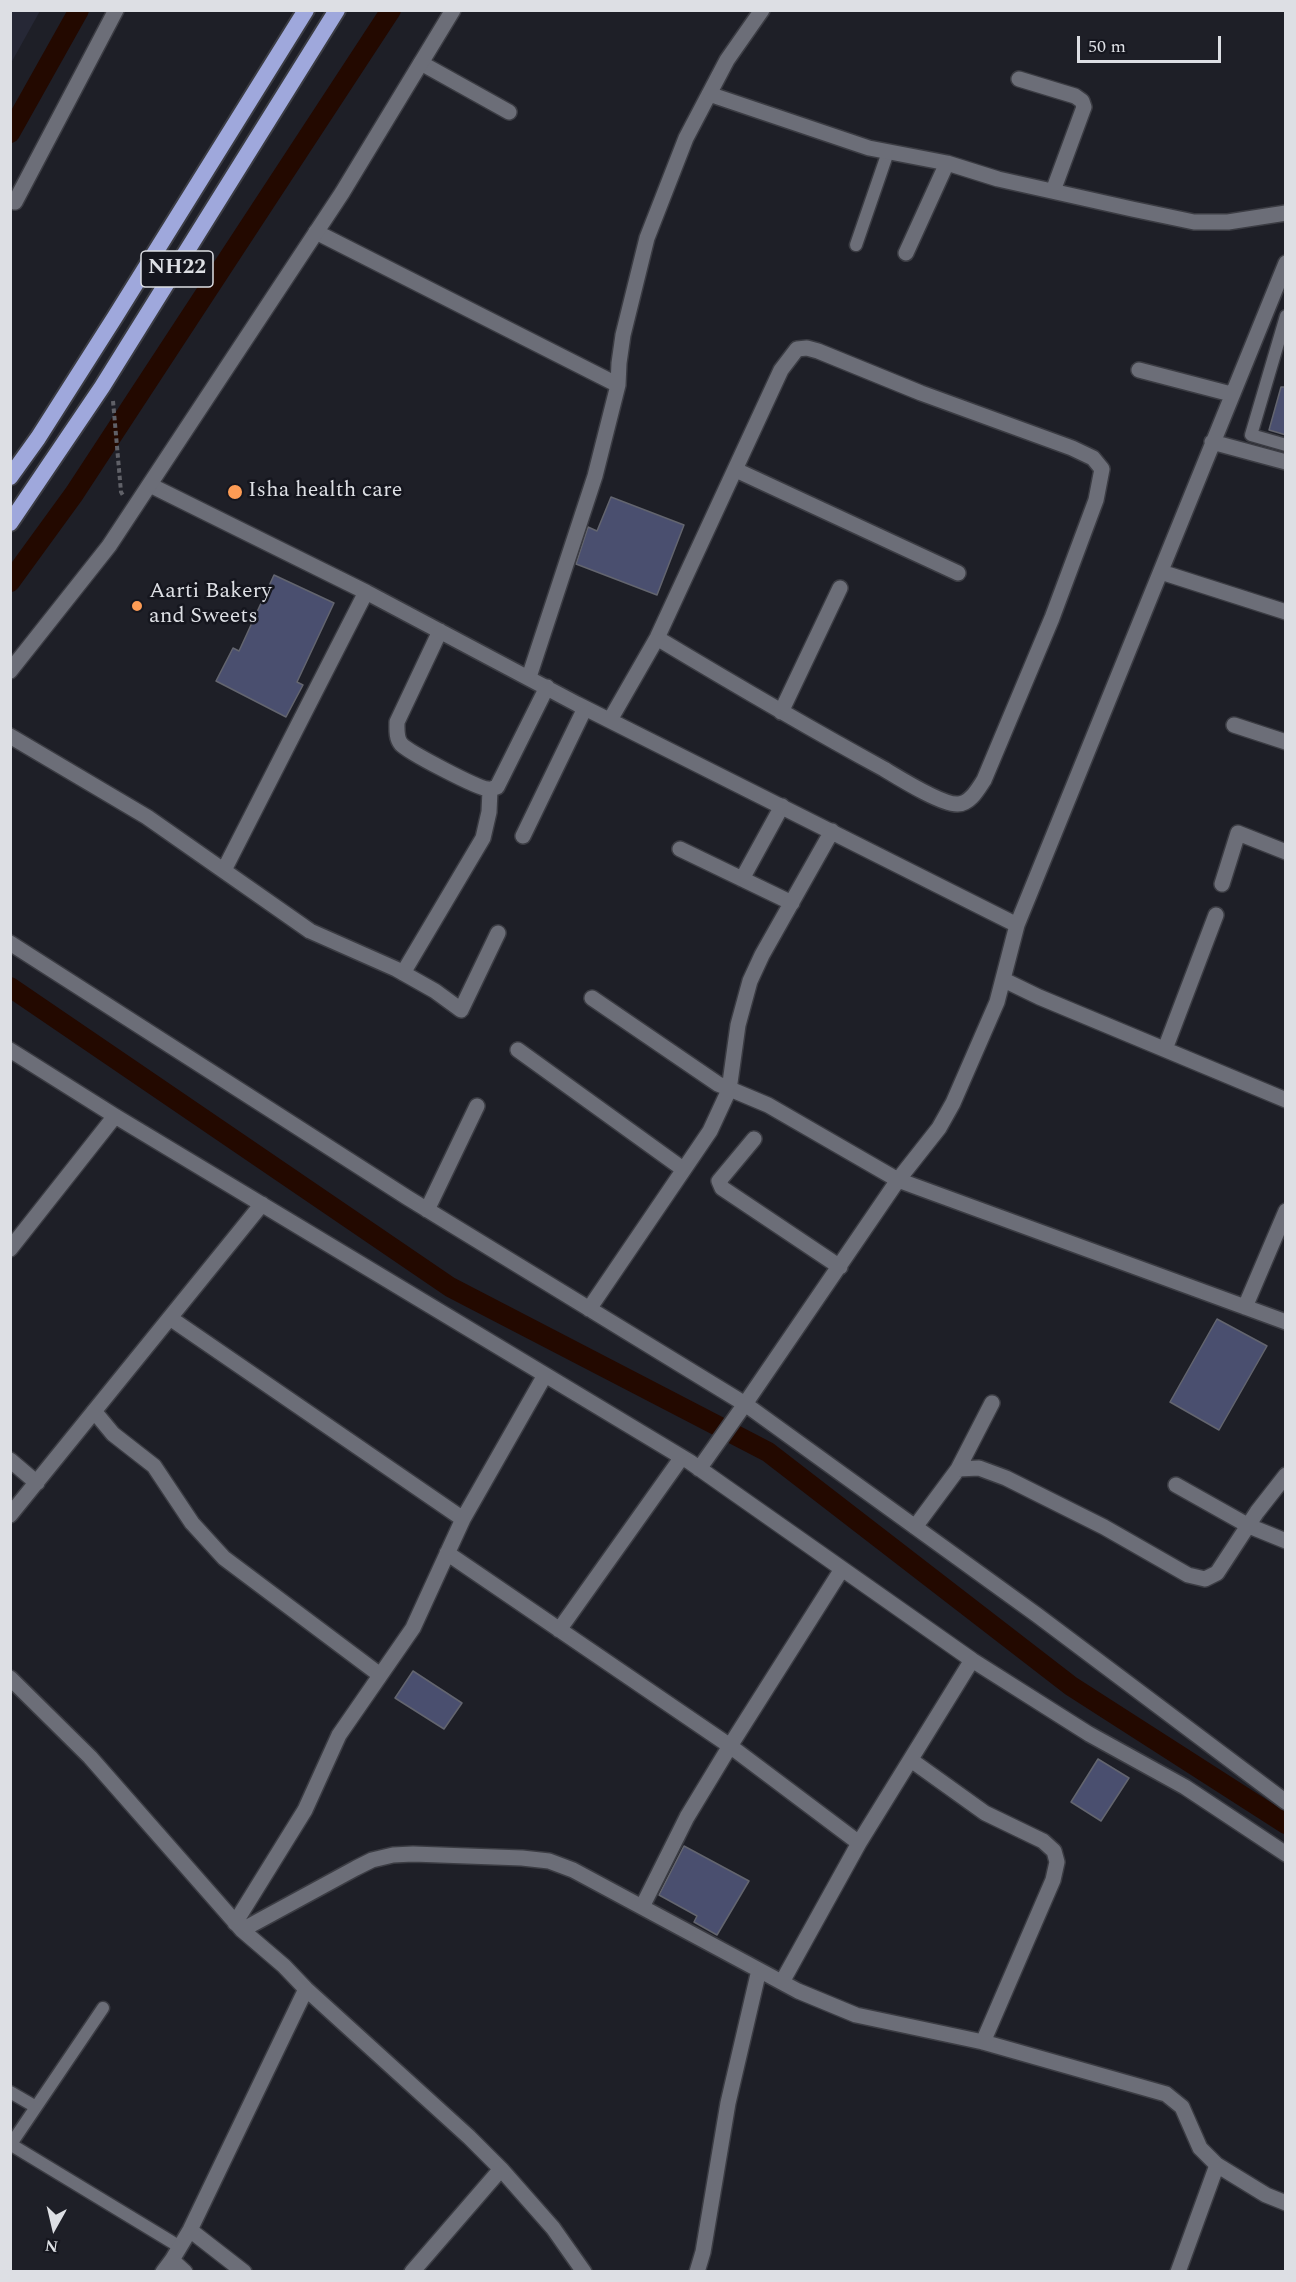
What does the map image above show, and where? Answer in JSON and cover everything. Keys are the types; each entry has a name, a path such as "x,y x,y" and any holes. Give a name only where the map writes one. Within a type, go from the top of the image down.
{"highway":[{"name":"NH22","path":"10,477 115,316 306,10"},
{"name":"NH22","path":"10,523 102,387 336,10"}],"street":[{"path":"15,202 116,10"},
{"path":"10,671 109,546 133,511 316,232 453,10"},
{"path":"529,677 595,477 618,385 623,335 646,238 686,138 727,60 762,10"},
{"path":"421,63 509,112"},
{"path":"1018,79 1075,96 1082,101 1084,107 1053,191"},
{"path":"709,94 823,134 888,152 947,163 998,179 1194,222 1228,222 1286,213"},
{"path":"906,253 947,163"},
{"path":"316,232 618,385"},
{"path":"699,1468 898,1180 925,1147 953,1103 1004,980 1017,925 1231,394 1286,264"},
{"path":"610,720 657,638 781,370 797,349 807,348 921,393 1072,448 1093,458 1102,469 1096,500 1042,644 984,780 968,800 959,805 944,801 781,712 657,638"},
{"path":"1139,370 1231,394"},
{"path":"1212,442 1286,462"},
{"path":"736,470 958,573"},
{"path":"150,485 366,592 585,708 1017,925"},
{"path":"1161,572 1286,612"},
{"path":"781,712 840,588"},
{"path":"224,870 366,592"},
{"path":"440,631 402,707 397,722 397,734 400,744 478,786 490,790 496,787 547,687"},
{"path":"523,836 585,708"},
{"path":"1234,725 1286,742"},
{"path":"10,736 147,817 310,931 403,973 435,991 461,1010 498,933"},
{"path":"403,973 483,838 487,825 490,790"},
{"path":"742,879 782,806"},
{"path":"589,1309 710,1131 729,1090 738,1024 750,981 762,955 832,831"},
{"path":"1222,884 1238,833 1286,852"},
{"path":"680,849 792,903"},
{"path":"1165,1049 1216,915"},
{"path":"10,943 742,1408 915,1527 1037,1615 1286,1802"},
{"path":"1004,980 1039,997 1286,1100"},
{"path":"592,998 729,1090 768,1105 898,1180 1286,1322"},
{"path":"10,1050 115,1116 682,1457 972,1660 1099,1740 1185,1787 1286,1854"},
{"path":"518,1050 683,1169"},
{"path":"427,1210 477,1106"},
{"path":"10,1249 115,1116"},
{"path":"754,1139 719,1181 722,1188 840,1266"},
{"path":"10,1515 262,1204"},
{"path":"1245,1307 1286,1211"},
{"path":"170,1318 463,1519"},
{"path":"238,1927 305,1810 339,1735 412,1628 463,1519 545,1375"},
{"path":"915,1527 958,1469 992,1403"},
{"path":"94,1411 113,1434 154,1466 165,1479 192,1523 224,1558 380,1675"},
{"path":"559,1630 682,1457"},
{"path":"10,1460 36,1483"},
{"path":"958,1469 979,1468 1006,1478 1104,1527 1188,1575 1205,1579 1217,1573 1286,1475"},
{"path":"1176,1485 1249,1526 1286,1542"},
{"path":"447,1553 730,1746 860,1843"},
{"path":"642,1907 687,1818 842,1569"},
{"path":"782,1982 860,1843 972,1660"},
{"path":"10,1678 90,1757 238,1927 284,1966 501,2169 553,2228 584,2271"},
{"path":"911,1760 985,1813 1043,1841 1054,1851 1057,1862 1053,1880 983,2042"},
{"path":"238,1927 372,1860 393,1855 522,1858 549,1861 573,1870 782,1982 856,2015 983,2042 1166,2094 1182,2107 1200,2148 1217,2165 1266,2195 1286,2203"},
{"path":"697,2271 703,2252 728,2103 759,1970"},
{"path":"185,2271 172,2260 190,2230 306,1989"},
{"path":"1178,2271 1217,2165"},
{"path":"412,2271 501,2169"},
{"path":"190,2230 244,2271"}],"lane":[{"path":"856,245 888,152"},
{"path":"1286,316 1280,359 1251,435 1286,445"},
{"path":"103,2008 11,2144 172,2260"},
{"path":"10,2092 36,2107"}],"path":[{"path":"115,421 121,492 133,511"}],"shaded area":[{"path":"10,11 40,11 11,63"}],"building":[{"path":"1281,387 1286,387 1286,435 1269,430"},
{"path":"611,497 684,525 657,595 576,564 588,527 597,531"},
{"path":"274,575 334,603 297,682 303,685 286,717 216,681 233,648 239,651"},
{"path":"1217,1319 1267,1346 1219,1430 1170,1402"},
{"path":"413,1671 462,1703 444,1729 395,1698"},
{"path":"1098,1759 1129,1778 1101,1821 1071,1802"},
{"path":"684,1846 749,1881 717,1935 694,1922 697,1916 659,1895"}],"waterway":[{"path":"10,133 79,10"},
{"path":"10,582 74,494 391,10"},
{"path":"10,987 450,1287 768,1452 1071,1686 1286,1824"}],"place":[{"name":"Isha health care","path":"235,492"},
{"name":"Aarti Bakery and Sweets","path":"137,606"}]}
